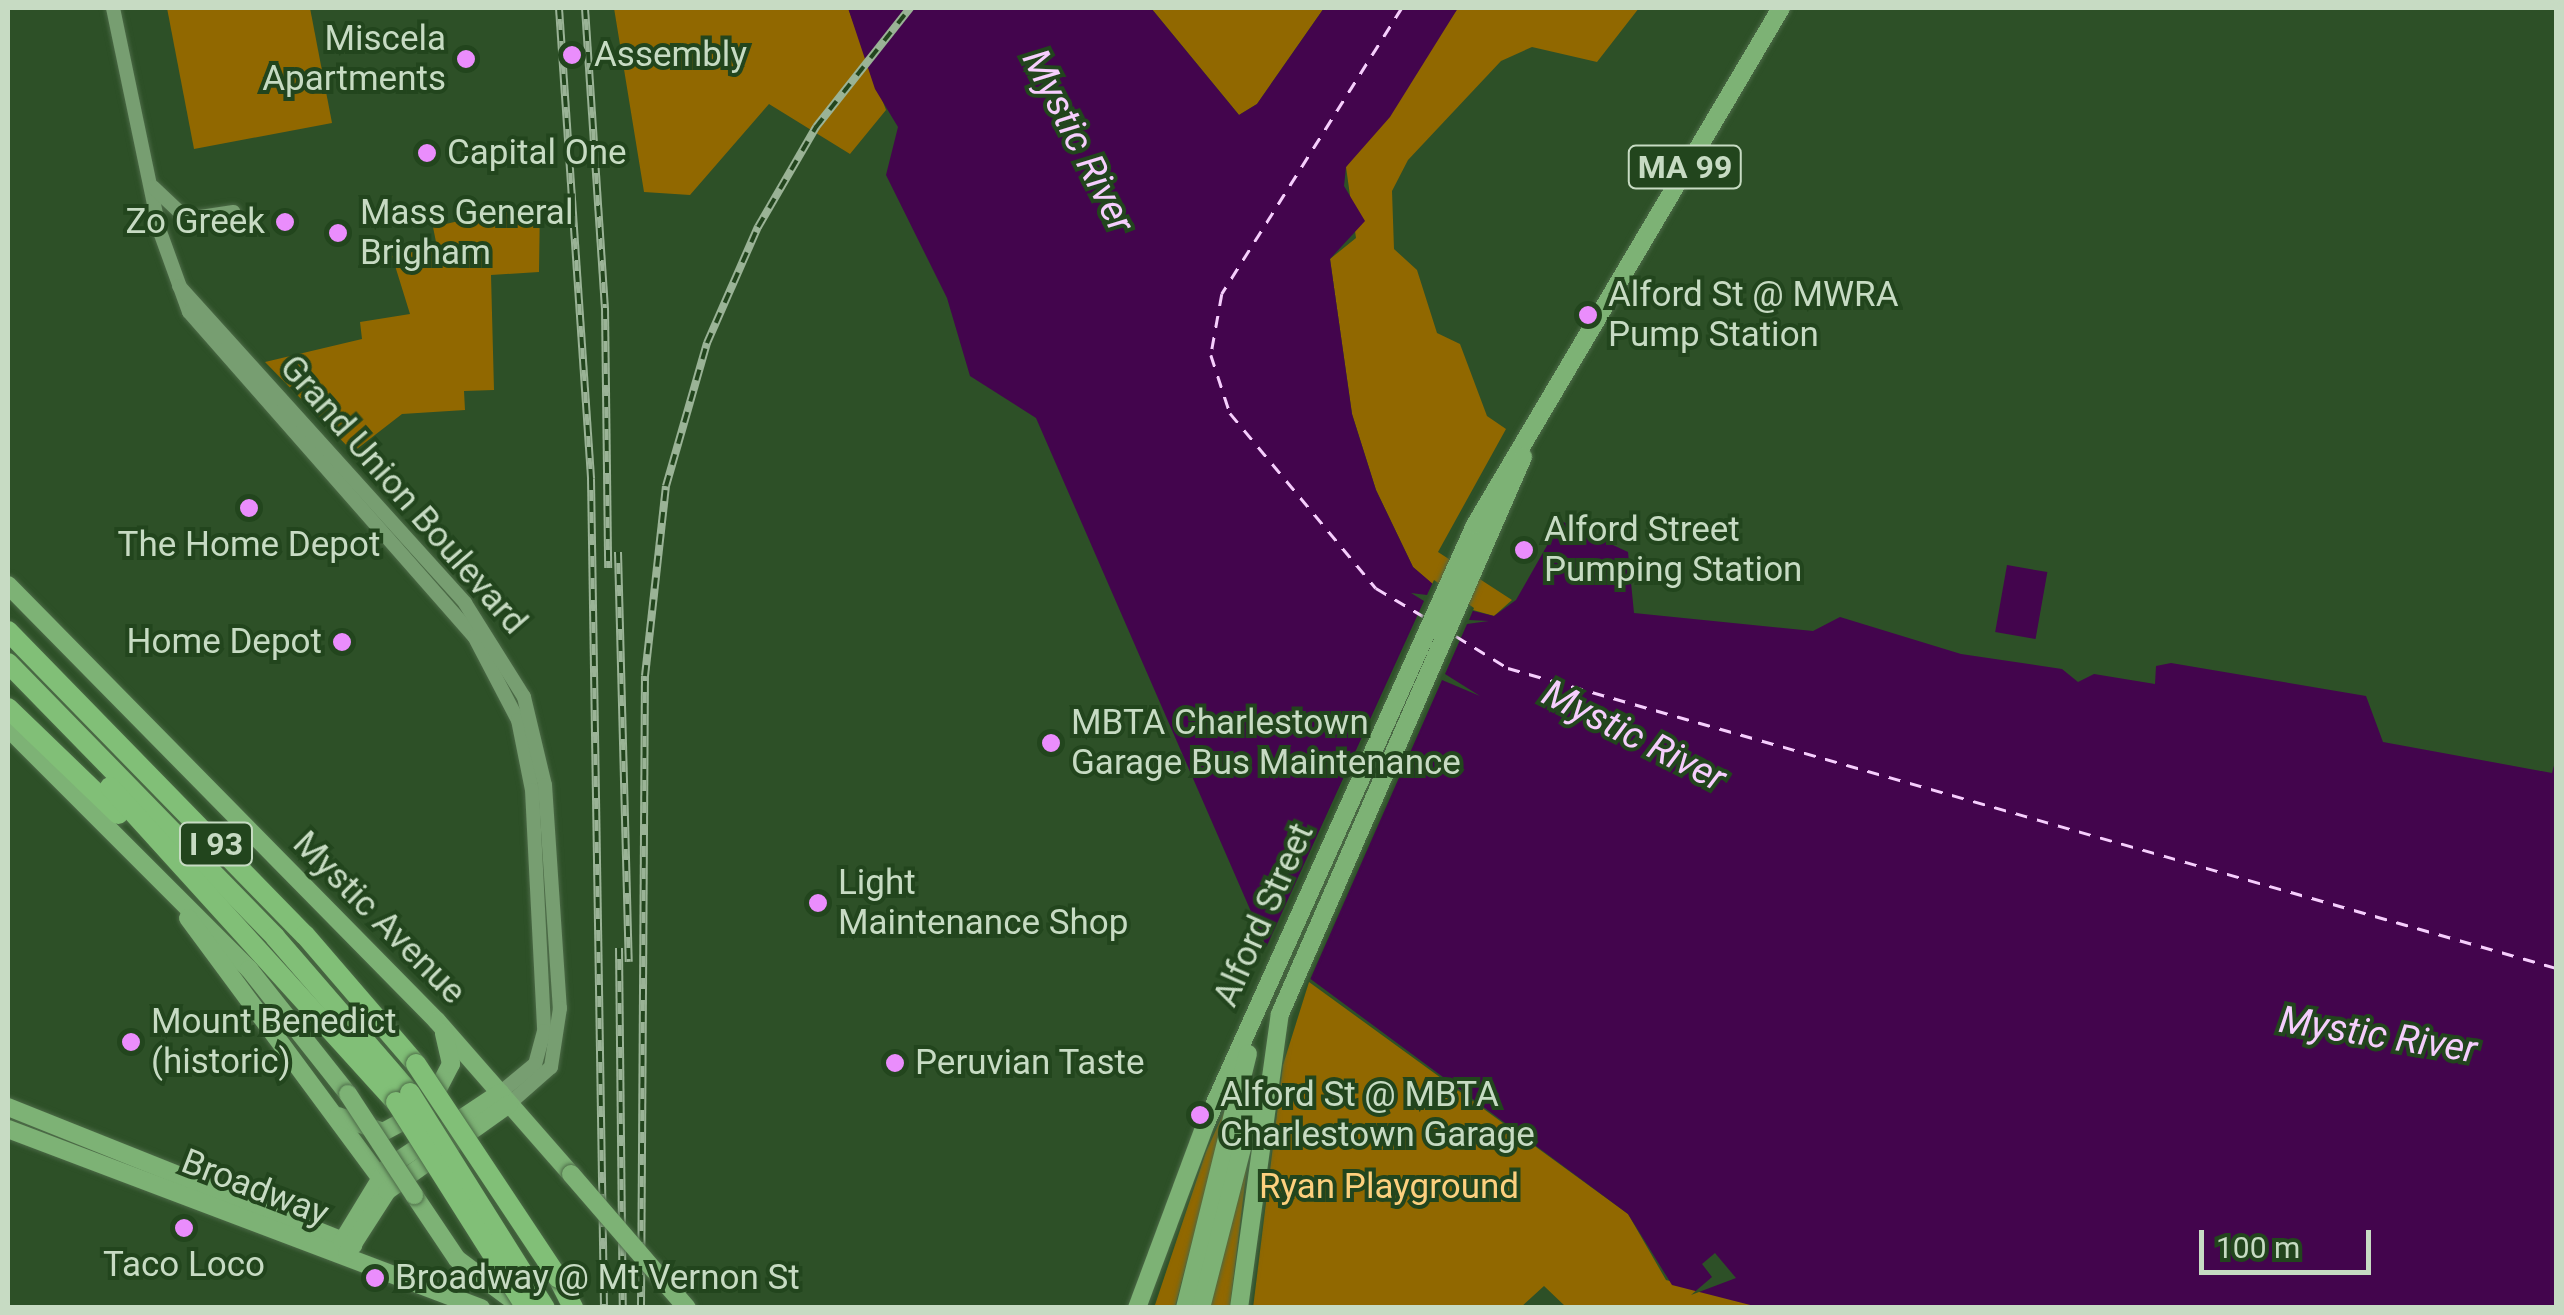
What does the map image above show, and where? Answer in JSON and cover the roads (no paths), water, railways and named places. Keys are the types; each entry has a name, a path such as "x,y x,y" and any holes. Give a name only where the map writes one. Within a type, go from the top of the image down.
{"highway":[{"name":"I 93","path":"8,631 306,935 416,1064 573,1308"},
{"name":"I 93","path":"8,664 276,936 403,1098 545,1308"},
{"name":"I 93","path":"8,682 403,1098 524,1308"},
{"path":"8,708 286,973"}],"main road":[{"name":"Alford Street","path":"1137,1308 1274,968 1476,524 1524,452 1781,8"},
{"name":"Alford Street","path":"1239,1308 1271,1044 1292,980 1524,452"},
{"name":"Mystic Avenue","path":"8,586 437,1021 687,1308"},
{"path":"8,728 158,874 266,988 348,1094 457,1259 524,1308"},
{"path":"158,874 329,1110 387,1180"},
{"name":"MA 99","path":"1184,1308 1260,1005"},
{"path":"329,1110 383,1132 428,1108 451,1064 437,1021"},
{"name":"MA 99","path":"1200,1308 1271,1044"},
{"path":"345,1248 387,1180 504,1098"},
{"name":"Broadway","path":"8,1107 481,1308"},
{"name":"Broadway","path":"8,1129 345,1248"}],"street":[{"name":"Grand Union Boulevard","path":"113,8 148,182 179,286 211,338 474,636 518,720 532,790 544,1030 535,1064 504,1098"},
{"path":"148,182 188,219 233,212"}],"water":[{"name":"Mystic River","path":"848,8 1151,8 1239,115 1257,104 1324,8 1458,8 1390,117 1346,167 1344,186 1365,221 1330,259 1352,414 1376,490 1413,567 1461,608 1494,616 1516,600 1561,521 1628,552 1634,613 1813,631 1840,617 1961,654 2062,669 2078,682 2094,674 2155,684 2156,666 2171,663 2366,696 2383,742 2552,773 2556,758 2556,1307 1762,1308 1672,1285 1628,1214 1266,946 1036,418 970,376 947,298 886,175 898,127 875,89"},
{"path":"2007,565 2047,572 2036,639 1995,632"}],"railway":[{"path":"559,8 591,479 604,1308"},
{"path":"585,8 605,308 608,568"},
{"path":"641,1308 645,676 666,486 707,343 758,227 816,127 910,8"},
{"path":"618,552 629,962"},
{"path":"619,948 623,1308"}],"place":[{"name":"Assembly","path":"572,55"},
{"name":"Miscela Apartments","path":"466,59"},
{"name":"Capital One","path":"427,153"},
{"name":"Zo Greek","path":"285,222"},
{"name":"Mass General Brigham","path":"338,233"},
{"name":"Alford St @ MWRA Pump Station","path":"1588,315"},
{"name":"The Home Depot","path":"249,508"},
{"name":"Alford Street Pumping Station","path":"1524,550"},
{"name":"Home Depot","path":"342,642"},
{"name":"MBTA Charlestown Garage Bus Maintenance","path":"1051,743"},
{"name":"Light Maintenance Shop","path":"818,903"},
{"name":"Mount Benedict (historic)","path":"131,1042"},
{"name":"Peruvian Taste","path":"895,1063"},
{"name":"Alford St @ MBTA Charlestown Garage","path":"1200,1115"},
{"name":"Taco Loco","path":"184,1228"},
{"name":"Broadway @ Mt Vernon St","path":"375,1278"}],"park label":[{"name":"Ryan Playground","path":"1389,1187"}]}
